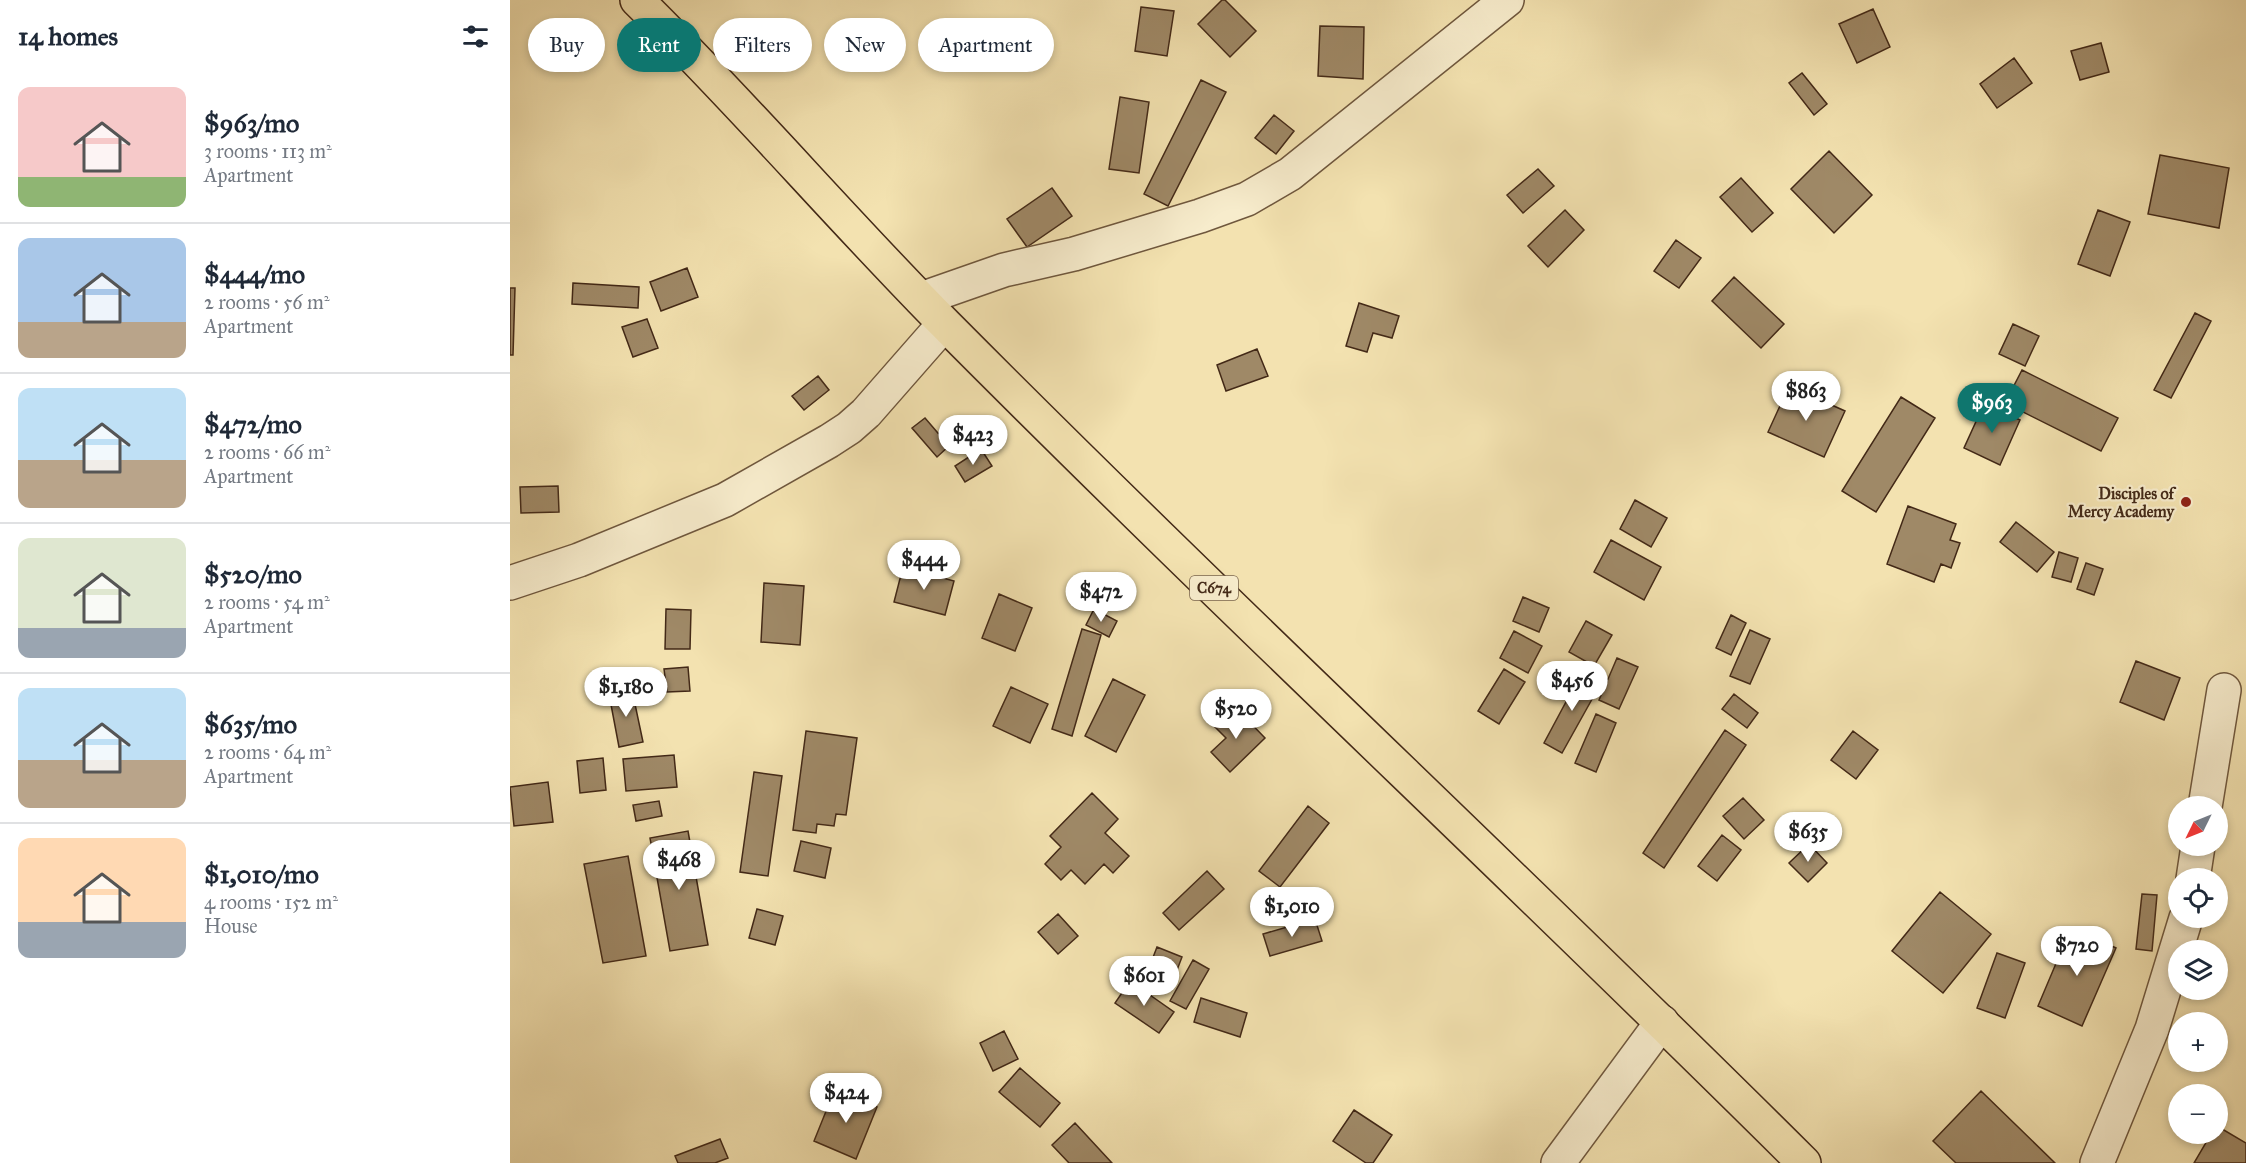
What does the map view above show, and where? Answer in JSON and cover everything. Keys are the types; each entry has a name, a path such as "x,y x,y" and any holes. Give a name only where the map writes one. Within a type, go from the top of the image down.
{"main road":[{"name":"C674","path":"637,0 944,324 1804,1163"}],"street":[{"path":"921,299 1004,270 1074,254 1200,216 1246,199 1290,174 1507,0"},
{"path":"510,583 579,560 725,500 829,441 866,413 944,324"},
{"path":"2207,796 2224,690"},
{"path":"2097,1163 2152,1029 2183,928"},
{"path":"1558,1163 1662,1022"}],"building":[{"path":"1222,0 1225,0 1256,31 1230,57 1198,24"},
{"path":"1141,7 1174,11 1167,56 1135,51"},
{"path":"1873,9 1890,47 1857,63 1839,24"},
{"path":"1320,26 1364,27 1363,79 1318,76"},
{"path":"2101,43 2109,72 2080,80 2071,51"},
{"path":"2014,58 2032,83 1997,108 1980,84"},
{"path":"1802,73 1827,104 1814,115 1789,83"},
{"path":"1201,80 1226,92 1168,206 1144,194"},
{"path":"1120,97 1149,102 1139,173 1109,169"},
{"path":"1274,115 1294,131 1276,154 1255,138"},
{"path":"1829,151 1872,195 1834,233 1791,189"},
{"path":"2160,155 2229,168 2219,228 2148,214"},
{"path":"1538,169 1554,186 1523,213 1507,195"},
{"path":"1741,178 1773,213 1752,232 1720,197"},
{"path":"1052,188 1072,216 1027,247 1007,219"},
{"path":"1565,210 1584,230 1548,267 1528,246"},
{"path":"2098,210 2130,222 2110,276 2078,264"},
{"path":"1676,240 1701,258 1679,288 1654,271"},
{"path":"687,268 698,297 661,311 650,282"},
{"path":"1734,277 1784,324 1761,348 1712,301"},
{"path":"573,283 639,287 638,308 572,304"},
{"path":"510,288 515,288 513,355 510,355"},
{"path":"1359,303 1399,316 1392,338 1373,333 1367,352 1346,346"},
{"path":"2195,313 2211,321 2171,398 2154,390"},
{"path":"647,319 658,348 633,357 622,327"},
{"path":"2013,324 2039,336 2025,366 1999,354"},
{"path":"1257,349 1268,376 1226,391 1217,365"},
{"path":"2022,370 2118,418 2101,451 2005,403"},
{"path":"818,376 829,390 804,410 792,396"},
{"path":"1789,386 1845,411 1824,457 1768,432"},
{"path":"1901,397 1935,418 1876,512 1842,491"},
{"path":"1984,404 2020,420 2000,465 1964,448"},
{"path":"925,418 949,446 937,457 912,428"},
{"path":"981,449 992,466 965,482 955,466"},
{"path":"558,486 559,512 521,513 520,487"},
{"path":"1635,500 1667,518 1651,547 1620,529"},
{"path":"1908,506 1956,524 1950,540 1960,543 1951,568 1941,564 1934,582 1887,564"},
{"path":"2016,522 2054,552 2037,572 2000,542"},
{"path":"1611,540 1661,567 1644,600 1594,572"},
{"path":"2059,552 2078,558 2071,582 2052,577"},
{"path":"2086,563 2103,569 2094,595 2077,589"},
{"path":"903,567 954,581 945,615 894,602"},
{"path":"764,583 804,586 800,645 761,642"},
{"path":"999,594 1032,608 1015,651 982,638"},
{"path":"1523,597 1549,608 1539,632 1513,621"},
{"path":"666,609 691,610 690,649 665,649"},
{"path":"1094,609 1117,621 1109,637 1086,625"},
{"path":"1731,615 1746,623 1731,655 1716,648"},
{"path":"1586,621 1612,635 1594,666 1569,652"},
{"path":"1082,629 1101,635 1072,736 1052,729"},
{"path":"1750,630 1770,639 1750,684 1730,676"},
{"path":"1514,631 1542,646 1528,673 1500,658"},
{"path":"1617,658 1638,667 1619,709 1599,700"},
{"path":"2136,661 2180,678 2164,720 2120,702"},
{"path":"688,667 690,691 667,692 664,669"},
{"path":"1504,669 1525,682 1499,724 1478,711"},
{"path":"1582,672 1601,683 1562,753 1544,743"},
{"path":"1113,679 1145,695 1116,752 1085,736"},
{"path":"1011,687 1048,704 1030,743 993,726"},
{"path":"632,690 643,742 619,747 609,694"},
{"path":"1734,694 1758,713 1747,728 1722,709"},
{"path":"1235,707 1265,738 1230,772 1211,752 1226,738 1215,727"},
{"path":"1596,714 1616,723 1596,772 1575,763"},
{"path":"1725,730 1746,745 1664,868 1643,853"},
{"path":"806,731 857,738 846,815 836,814 834,826 817,824 816,833 793,830"},
{"path":"1853,731 1878,750 1856,779 1831,760"},
{"path":"674,755 677,787 626,791 623,759"},
{"path":"603,758 606,790 580,793 577,761"},
{"path":"754,772 782,776 768,876 740,872"},
{"path":"548,782 553,822 514,826 510,787"},
{"path":"1092,793 1118,819 1105,833 1129,856 1113,873 1104,864 1085,884 1071,870 1061,880 1045,864 1061,847 1050,836"},
{"path":"1743,798 1764,820 1744,839 1723,816"},
{"path":"659,801 662,816 636,821 633,805"},
{"path":"1308,806 1329,823 1280,887 1259,871"},
{"path":"688,831 708,945 670,951 650,838"},
{"path":"1722,835 1741,850 1717,881 1698,866"},
{"path":"801,841 831,848 825,878 794,871"},
{"path":"1809,844 1827,863 1808,882 1789,863"},
{"path":"628,856 646,956 603,963 584,864"},
{"path":"1207,871 1224,889 1179,930 1163,913"},
{"path":"1940,892 1991,934 1943,993 1892,951"},
{"path":"2142,894 2157,895 2152,951 2136,949"},
{"path":"757,909 783,916 775,945 749,938"},
{"path":"1058,914 1078,936 1058,954 1038,932"},
{"path":"1315,919 1322,941 1270,956 1263,934"},
{"path":"2071,928 2116,948 2082,1026 2038,1006"},
{"path":"1157,947 1182,957 1169,991 1144,981"},
{"path":"1997,953 2025,963 2005,1018 1977,1008"},
{"path":"1193,960 1209,969 1186,1009 1170,1001"},
{"path":"1130,981 1174,1012 1159,1033 1115,1003"},
{"path":"1201,998 1247,1013 1240,1037 1194,1022"},
{"path":"1004,1031 1018,1059 993,1071 980,1043"},
{"path":"1020,1068 1060,1103 1040,1127 999,1092"},
{"path":"835,1089 877,1107 856,1159 814,1141"},
{"path":"1981,1091 2055,1163 1956,1163 1933,1141"},
{"path":"1354,1110 1392,1135 1373,1163 1366,1163 1333,1141"},
{"path":"1075,1123 1112,1163 1069,1163 1052,1145"},
{"path":"2228,1132 2246,1143 2246,1163 2194,1163 2205,1144 2228,1144"},
{"path":"720,1139 728,1158 715,1163 678,1163 675,1156"}],"place":[{"name":"Disciples of Mercy Academy","path":"2186,502"}]}
